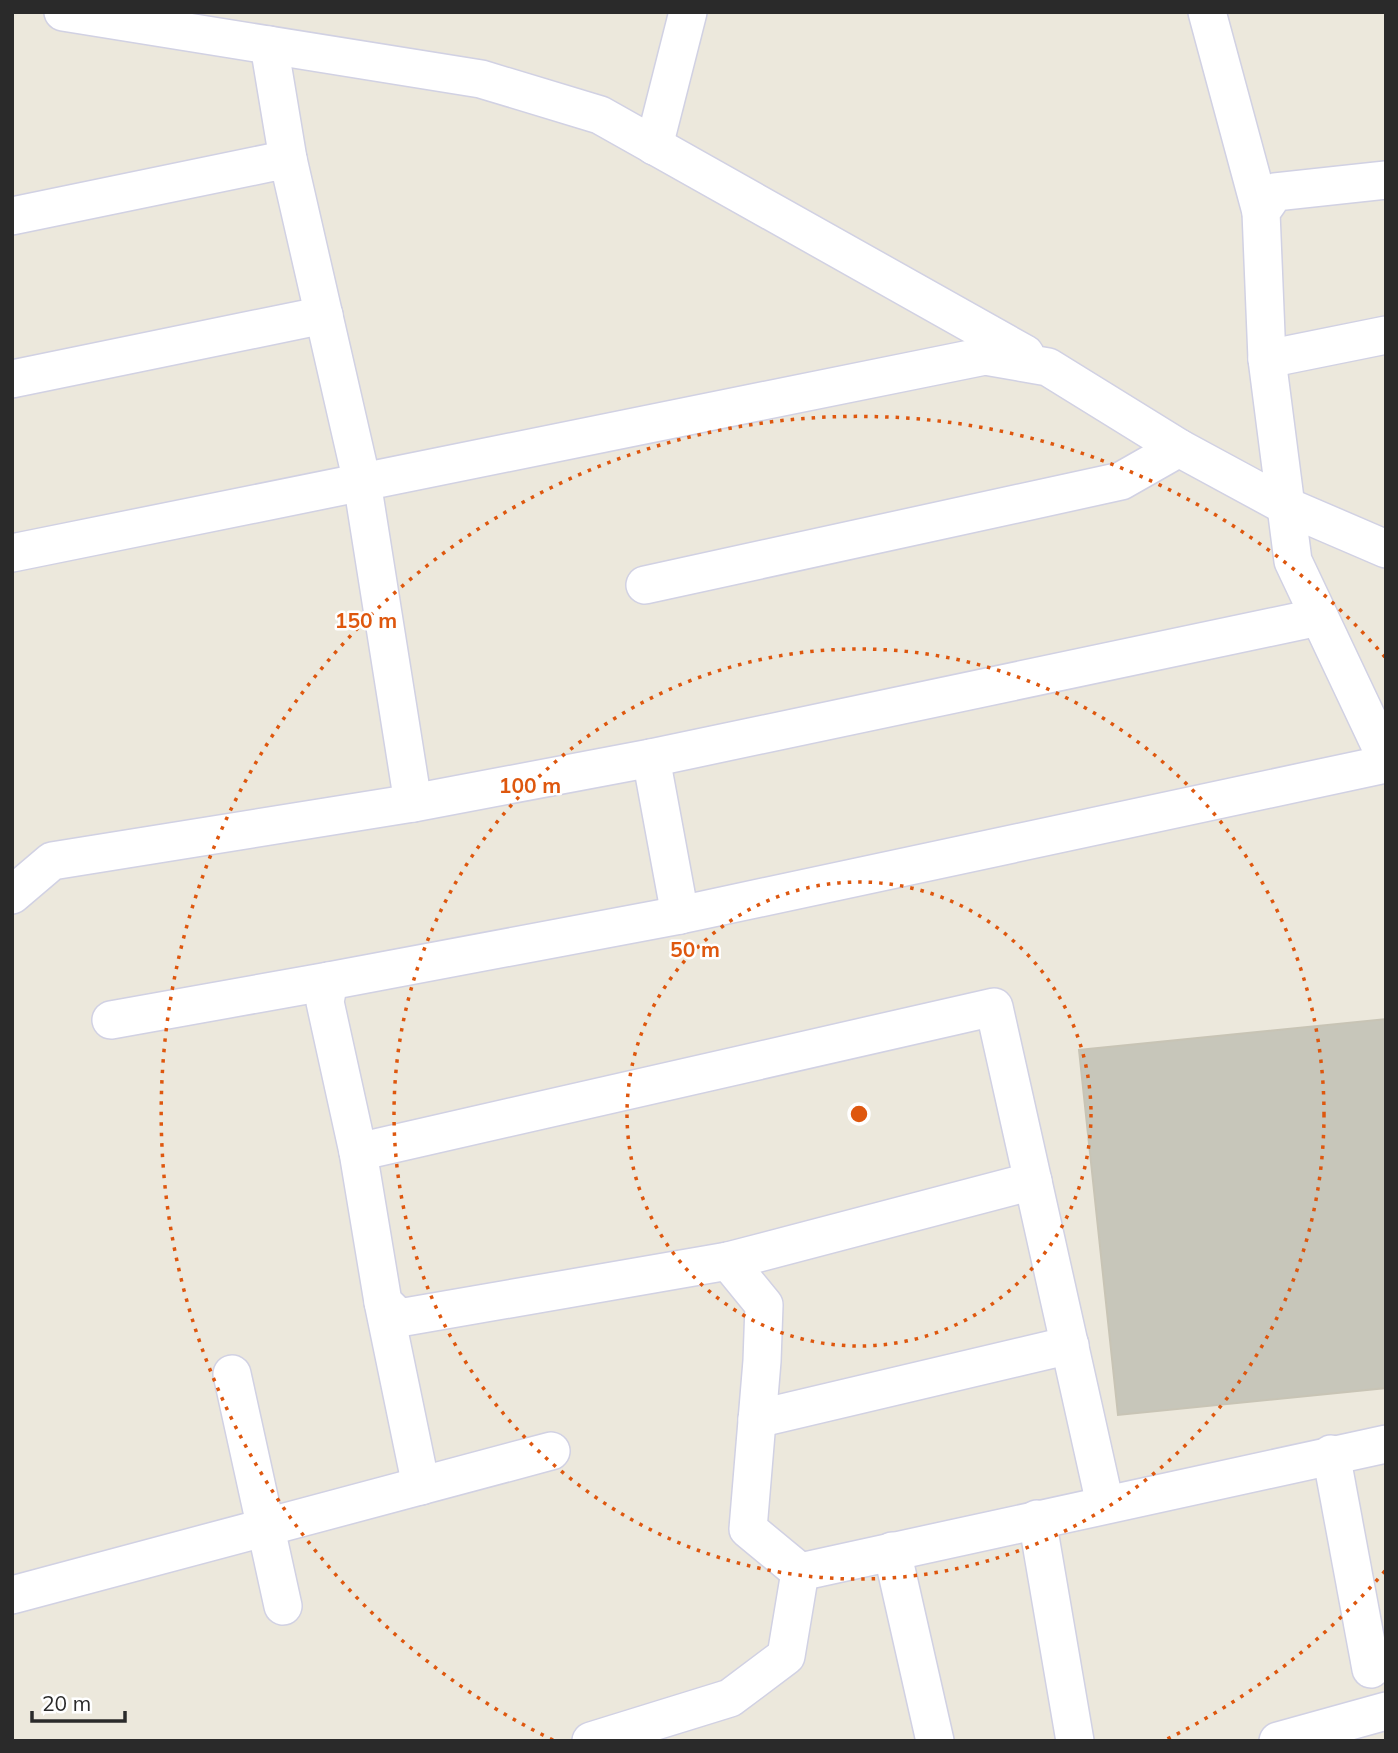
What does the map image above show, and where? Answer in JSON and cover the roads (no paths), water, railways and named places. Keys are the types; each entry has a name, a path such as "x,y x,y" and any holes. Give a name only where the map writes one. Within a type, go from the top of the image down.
{"street":[{"path":"62,12 481,79 600,115 1048,367 1179,448 1286,506 1386,549"},
{"path":"654,146 688,12"},
{"path":"1207,12 1261,212 1267,359 1293,561 1386,758"},
{"path":"269,45 288,159 362,482 413,803"},
{"path":"12,216 288,159"},
{"path":"1261,212 1275,192 1386,180"},
{"path":"12,379 324,315"},
{"path":"1267,359 1386,335"},
{"path":"12,554 985,356 1048,367"},
{"path":"645,585 1121,481 1179,448"},
{"path":"12,895 52,861 413,803 651,758 1320,617"},
{"path":"651,758 680,915"},
{"path":"111,1020 680,915 1386,764"},
{"path":"330,981 325,1002 358,1152 383,1302 421,1486"},
{"path":"358,1152 994,1006 1105,1504"},
{"path":"383,1302 399,1318 728,1261 1033,1181"},
{"path":"728,1261 764,1305 748,1528 800,1572"},
{"path":"757,1419 1070,1345"},
{"path":"232,1374 283,1606"},
{"path":"800,1572 1386,1444"},
{"path":"12,1595 551,1451"},
{"path":"1331,1454 1371,1669"},
{"path":"1037,1519 1075,1741"},
{"path":"892,1551 935,1741"},
{"path":"591,1741 730,1699 786,1656 800,1572"},
{"path":"1278,1741 1386,1711"}]}
